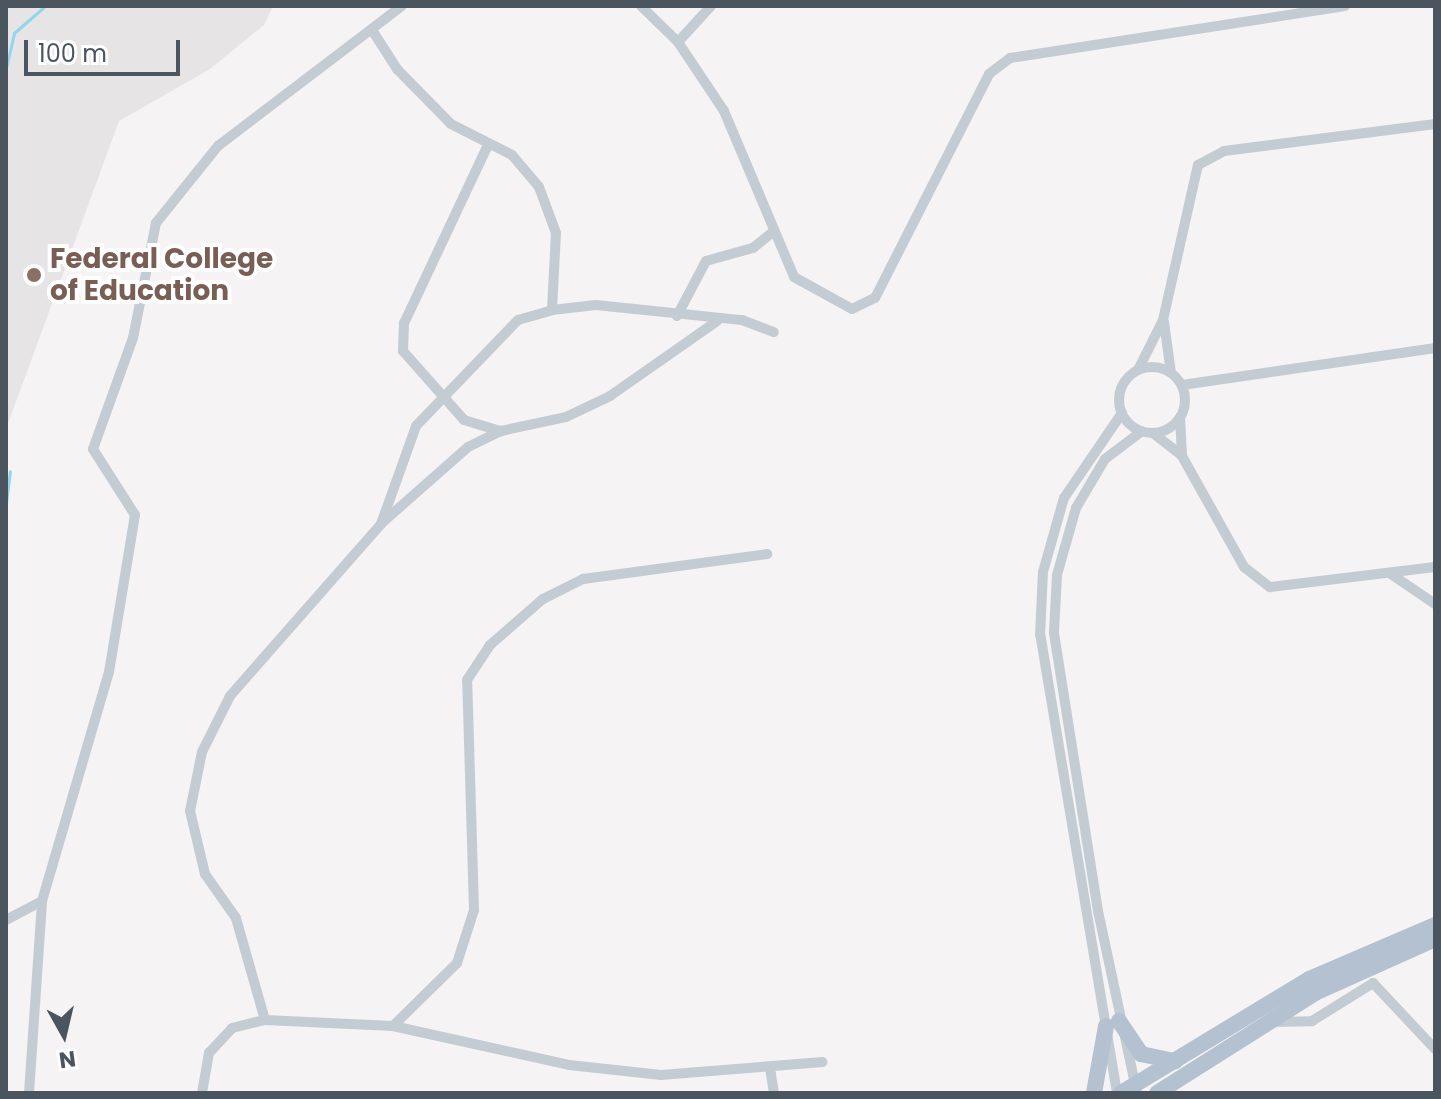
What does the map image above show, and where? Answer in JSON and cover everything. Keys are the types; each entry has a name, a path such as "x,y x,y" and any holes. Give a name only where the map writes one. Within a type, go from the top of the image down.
{"main road":[{"path":"1127,1091 1309,979 1435,925"},
{"path":"1157,1093 1360,968 1435,939"},
{"path":"1112,1024 1141,1054 1176,1061"},
{"path":"1094,1093 1112,1024"}],"street":[{"path":"29,1093 42,901 109,672 135,515 93,449 133,338 156,223 218,146 374,33 402,6"},
{"path":"641,6 678,42 724,111 794,277 852,309 867,308 989,74 1010,58 1345,6"},
{"path":"678,42 711,6"},
{"path":"374,33 422,96 487,147 512,155 539,187 556,233 552,310"},
{"path":"1127,1091 1043,664 1040,608 1064,498 1122,413 1121,388 1138,370 1163,320 1191,180 1210,155 1435,124"},
{"path":"487,147 404,323 403,351 440,398 464,420 501,431"},
{"path":"677,316 706,261 753,248 773,232"},
{"path":"381,524 416,426 518,320 552,310 596,305 774,332"},
{"path":"1163,320 1171,373 1182,385 1182,456"},
{"path":"265,1020 236,918 205,874 190,811 202,752 230,696 381,524 468,447 501,431 566,417 610,396 717,321"},
{"path":"1182,385 1435,348"},
{"path":"1138,370 1171,373"},
{"path":"1122,413 1182,456 1244,567 1270,587 1435,567"},
{"path":"1127,1091 1112,1024 1056,660 1055,607 1076,508 1105,459 1148,432 1180,417"},
{"path":"393,1026 457,963 474,910 467,680 490,645 543,599 583,579 767,554"},
{"path":"1389,574 1435,604"},
{"path":"6,920 42,901"},
{"path":"1269,1022 1312,1021 1373,983 1435,1049"},
{"path":"202,1093 209,1053 232,1028 265,1020 393,1026 584,1066 661,1075 822,1062"},
{"path":"770,1068 774,1093"}],"shaded area":[{"name":"Federal College of Education","path":"6,6 273,6 264,25 210,69 119,121 6,429"}],"waterway":[{"path":"6,68 14,33 45,6"},
{"path":"6,503 10,471"}],"place":[{"name":"Federal College of Education","path":"34,275"}]}
